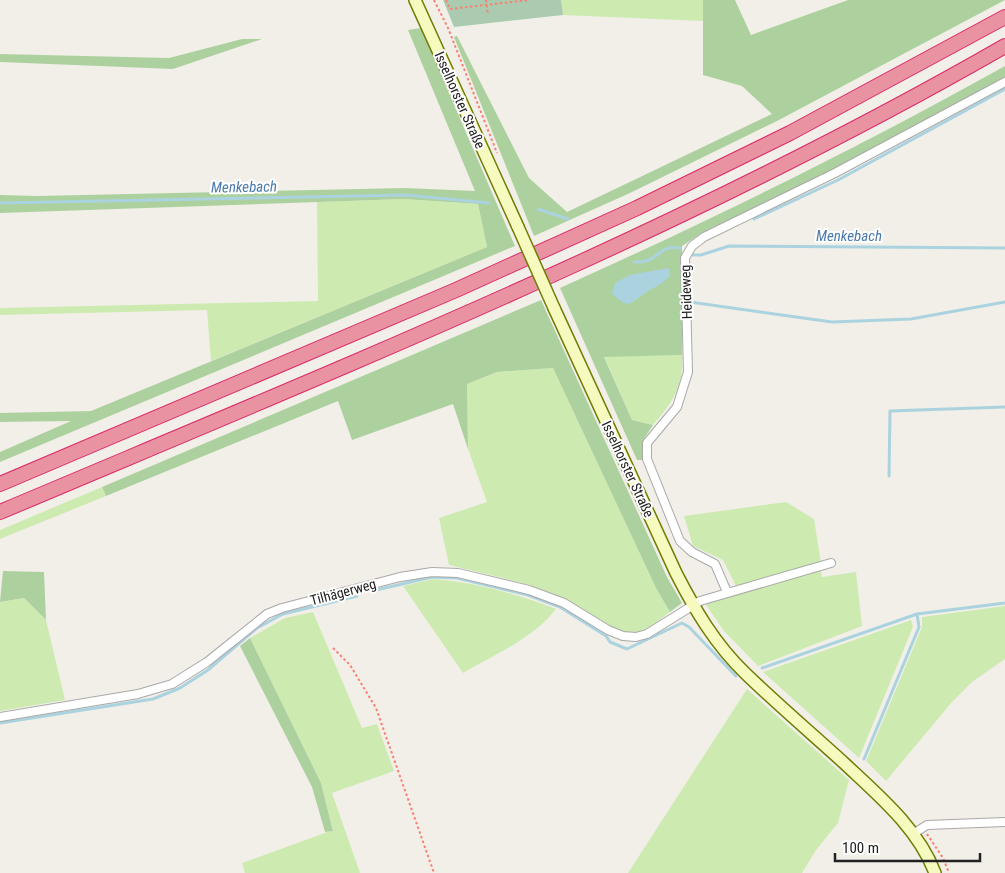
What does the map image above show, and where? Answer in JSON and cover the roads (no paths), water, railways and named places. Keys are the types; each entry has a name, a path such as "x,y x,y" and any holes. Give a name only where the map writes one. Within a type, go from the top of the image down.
{"highway":[{"path":"0,484 456,290 637,208 790,133 1005,17"},
{"path":"0,512 473,310 649,230 805,154 1005,46"}],"street":[{"name":"Isselhorster Straße","path":"415,0 672,566 693,606 715,639 744,672 873,790 913,834 935,873"},
{"name":"Heideweg","path":"727,592 715,564 692,552 680,541 647,459 647,443 677,407 688,372 684,258 692,246 704,237 835,173 1005,82"},
{"path":"693,606 700,601 727,592 831,563"},
{"name":"Tilhägerweg","path":"0,717 138,694 172,684 207,662 266,614 282,608 400,577 446,572 496,582 564,603 608,630 623,636 636,637 647,634 693,606"},
{"path":"913,834 927,825 1005,822"}],"water":[{"path":"669,268 670,275 665,281 630,303 622,302 612,293 615,283 630,275"}],"waterway":[{"path":"754,219 838,180 1005,89"},
{"name":"Menkebach","path":"0,203 406,195 489,203"},
{"name":"Menkebach","path":"538,209 568,219"},
{"name":"Menkebach","path":"693,255 701,255 729,246 1005,248"},
{"name":"Menkebach","path":"634,262 651,259 665,249 680,248"},
{"path":"690,302 832,322 911,319 1005,302"},
{"path":"889,476 890,411 1005,407"},
{"path":"372,591 432,577 457,578 528,595 560,607 606,636 610,642 627,649 682,623 689,627 736,676"},
{"path":"0,723 153,699 180,688 208,670 257,628 283,614 357,596"},
{"path":"762,668 917,614 1005,603"},
{"path":"864,759 919,627 917,614"}]}
